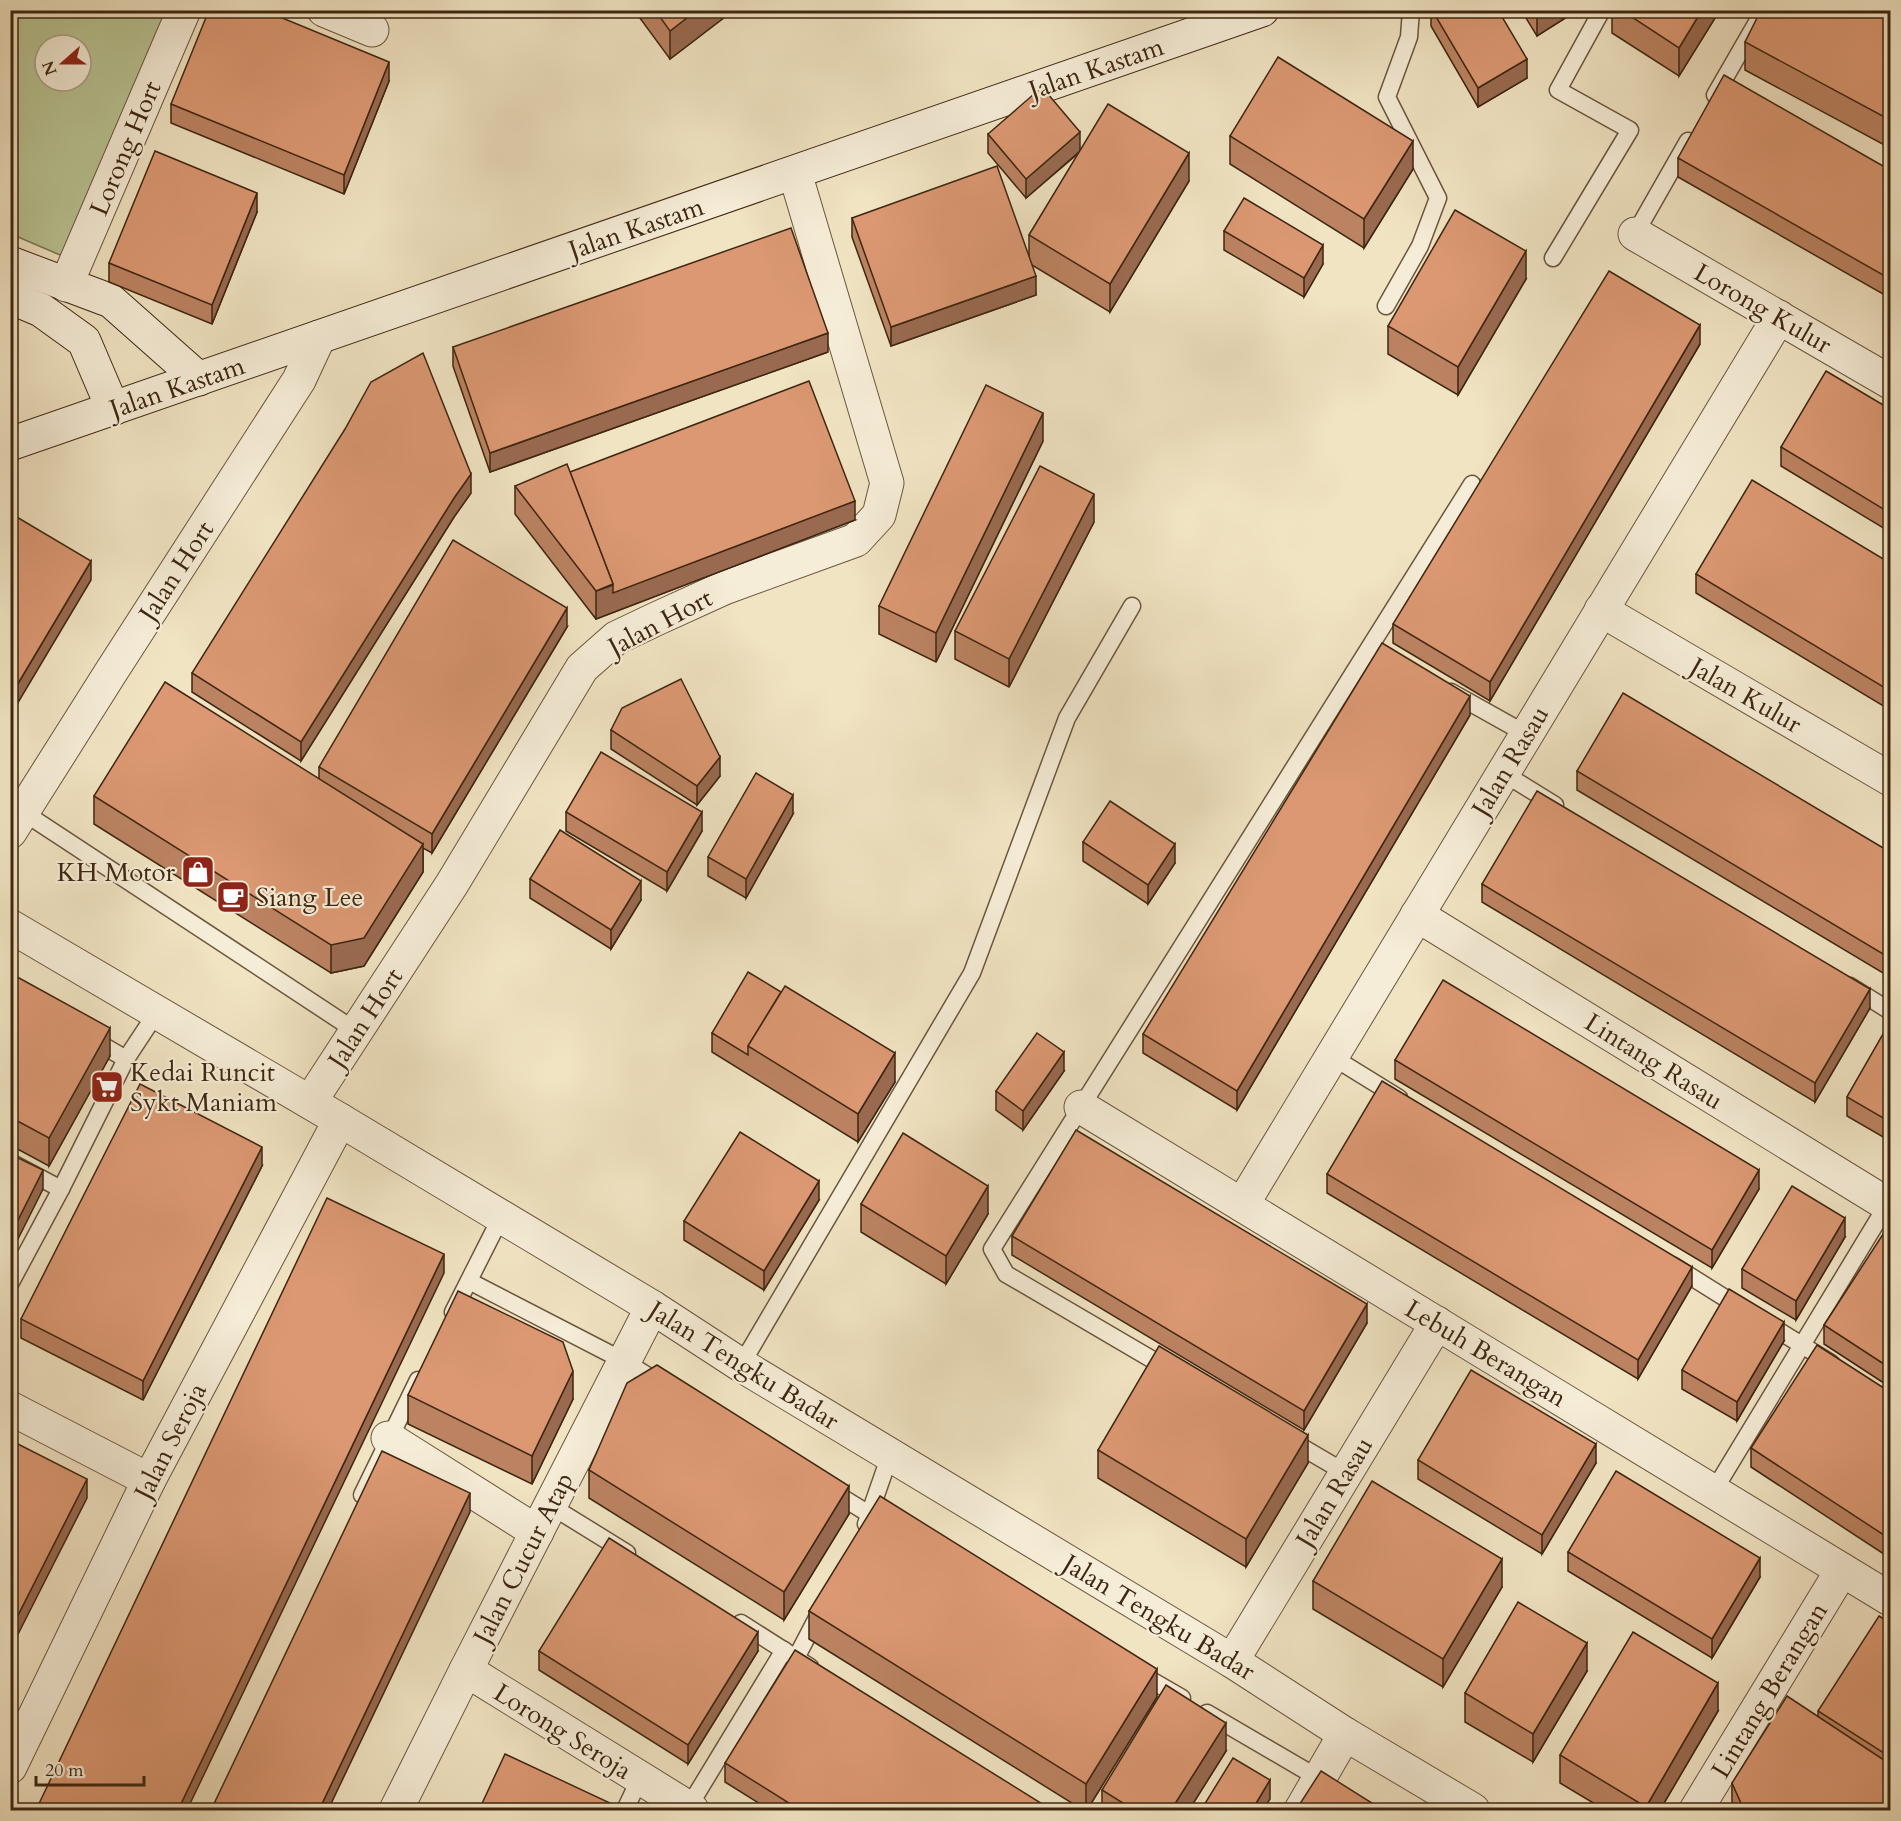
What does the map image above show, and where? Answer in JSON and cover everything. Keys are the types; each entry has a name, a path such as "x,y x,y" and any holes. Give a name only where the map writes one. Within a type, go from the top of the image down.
{"street":[{"name":"Lorong Hort","path":"66,285 184,10"},
{"path":"324,10 372,30"},
{"name":"Jalan Kastam","path":"10,444 1262,10"},
{"name":"Jalan Hort","path":"310,1102 452,884 582,668 616,638 656,619 724,588 856,540 879,515 887,483 795,173"},
{"name":"Lorong Kulur","path":"1635,234 1890,382"},
{"path":"10,263 111,301 199,379"},
{"path":"10,297 40,310 84,341 113,409"},
{"name":"Jalan Rasau","path":"1242,1205 1779,317"},
{"name":"Jalan Hort","path":"17,822 299,380 319,337"},
{"name":"Jalan Kulur","path":"1601,610 1890,779"},
{"name":"Lintang Rasau","path":"1417,915 1890,1203"},
{"name":"Jalan Tengku Badar","path":"10,926 652,1307 741,1365 1232,1661 1345,1734 1473,1810"},
{"name":"Lebuh Berangan","path":"1081,1107 1890,1599"},
{"name":"Jalan Seroja","path":"10,1767 149,1480 340,1120"},
{"name":"Jalan Cucur Atap","path":"396,1810 652,1307"},
{"name":"Jalan Rasau","path":"1232,1661 1437,1323"},
{"path":"10,1408 149,1480"},
{"path":"388,1438 544,1519"},
{"name":"Lintang Berangan","path":"1696,1810 1842,1570"},
{"name":"Lorong Seroja","path":"466,1670 690,1809"},
{"path":"1301,1810 1329,1784 1345,1734"}],"lane":[{"path":"1386,306 1420,246 1438,198 1387,97 1409,38 1411,10"},
{"path":"1553,258 1630,130 1558,90 1602,10"},
{"path":"1705,112 1764,10"},
{"path":"1635,234 1694,132"},
{"path":"1181,1376 1006,1274 992,1249 1376,649 1472,484"},
{"path":"741,1365 972,973 1067,718 1132,606"},
{"path":"1433,682 1526,734"},
{"path":"1503,773 1564,811"},
{"path":"17,822 356,1031"},
{"path":"1839,980 1890,1011"},
{"path":"10,1284 126,1059 157,1012"},
{"path":"78,1031 126,1059"},
{"path":"1331,1056 1413,1106"},
{"path":"10,1162 61,1189"},
{"path":"1713,1492 1890,1203"},
{"path":"447,1323 501,1217"},
{"path":"1663,1260 1841,1369"},
{"path":"469,1281 624,1361 673,1392"},
{"path":"353,1513 426,1365"},
{"path":"1274,1430 1346,1473"},
{"path":"860,1536 871,1515 890,1455"},
{"path":"811,1478 901,1533"},
{"path":"544,1519 642,1562"},
{"path":"690,1809 828,1597"},
{"path":"723,1612 826,1676"},
{"path":"1126,1665 1329,1784"},
{"path":"625,1810 640,1778"}],"green space":[{"path":"10,11 170,11 67,258 11,234"}],"building":[{"path":"209,10 263,10 389,62 344,175 171,104"},
{"path":"655,10 697,10 670,31"},
{"path":"1432,10 1498,10 1527,59 1478,88"},
{"path":"1533,10 1548,10 1537,17"},
{"path":"1621,10 1702,10 1679,48"},
{"path":"1761,10 1890,10 1890,120 1745,42"},
{"path":"1278,57 1413,141 1364,219 1230,136"},
{"path":"1724,75 1890,170 1890,279 1678,158"},
{"path":"1042,87 1080,132 1026,179 988,134"},
{"path":"1108,104 1189,153 1110,284 1029,235"},
{"path":"155,151 257,193 212,305 109,263"},
{"path":"997,166 1036,276 891,327 852,218"},
{"path":"1244,198 1323,245 1304,278 1224,231"},
{"path":"1455,210 1526,251 1458,367 1388,326"},
{"path":"791,228 828,333 490,453 453,347"},
{"path":"1609,271 1700,325 1490,682 1393,624"},
{"path":"423,353 471,474 301,742 192,673 345,429 371,382"},
{"path":"1826,371 1890,409 1890,513 1781,447"},
{"path":"809,381 855,501 613,593 613,584 570,472"},
{"path":"986,385 1043,413 936,633 879,606"},
{"path":"567,464 613,584 596,591 515,486"},
{"path":"1040,466 1094,494 1009,659 955,631"},
{"path":"1752,480 1890,563 1890,691 1696,574"},
{"path":"10,513 91,561 10,697"},
{"path":"453,540 567,608 432,834 319,767"},
{"path":"1382,643 1470,696 1237,1091 1143,1034"},
{"path":"681,679 720,757 697,786 611,730 622,708"},
{"path":"165,682 423,844 364,938 331,945 94,796"},
{"path":"1623,693 1890,852 1890,953 1888,957 1577,771"},
{"path":"601,752 702,812 667,872 566,812"},
{"path":"756,773 793,795 746,879 708,857"},
{"path":"1537,791 1870,989 1815,1083 1482,884"},
{"path":"1110,801 1175,844 1148,885 1083,842"},
{"path":"560,830 641,881 611,930 530,879"},
{"path":"748,972 781,992 748,1046 748,1055 712,1033"},
{"path":"10,973 110,1028 49,1138 10,1117"},
{"path":"1443,980 1759,1170 1712,1250 1395,1060"},
{"path":"785,986 895,1053 858,1114 748,1046"},
{"path":"1890,1022 1890,1122 1847,1097"},
{"path":"1037,1033 1064,1052 1023,1111 996,1091"},
{"path":"1382,1081 1692,1267 1638,1360 1327,1174"},
{"path":"140,1084 262,1147 143,1381 21,1319"},
{"path":"1076,1130 1367,1304 1304,1411 1012,1236"},
{"path":"740,1132 819,1181 764,1271 684,1221"},
{"path":"903,1133 988,1186 946,1256 861,1204"},
{"path":"10,1154 43,1170 10,1236"},
{"path":"1792,1186 1845,1218 1796,1301 1742,1269"},
{"path":"327,1198 444,1254 178,1810 36,1810"},
{"path":"1890,1226 1890,1368 1824,1325"},
{"path":"1729,1289 1784,1322 1737,1402 1682,1370"},
{"path":"458,1291 563,1342 573,1371 532,1456 408,1395"},
{"path":"1817,1345 1890,1392 1890,1539 1751,1448"},
{"path":"1159,1346 1308,1435 1246,1539 1098,1450"},
{"path":"657,1365 849,1486 784,1592 589,1470 627,1383"},
{"path":"1471,1370 1596,1444 1542,1535 1418,1460"},
{"path":"10,1440 87,1479 10,1631"},
{"path":"382,1451 470,1493 319,1810 211,1810"},
{"path":"1616,1471 1760,1558 1712,1639 1568,1552"},
{"path":"1372,1481 1502,1559 1443,1659 1313,1581"},
{"path":"880,1496 1157,1669 1086,1784 809,1611"},
{"path":"609,1538 758,1632 688,1745 539,1651"},
{"path":"1518,1602 1587,1643 1533,1734 1465,1693"},
{"path":"1879,1616 1890,1623 1890,1757 1818,1711"},
{"path":"1633,1632 1718,1683 1646,1807 1560,1755"},
{"path":"795,1650 1052,1810 800,1810 725,1763"},
{"path":"1166,1685 1226,1723 1171,1810 1134,1810 1102,1790"},
{"path":"1787,1696 1890,1764 1890,1810 1744,1810 1732,1783"},
{"path":"505,1754 610,1803 606,1810 479,1810"},
{"path":"1233,1758 1270,1780 1252,1810 1201,1810"},
{"path":"1321,1771 1383,1810 1296,1810"}],"place":[{"name":"KH Motor","path":"198,872"},
{"name":"Siang Lee","path":"233,897"},
{"name":"Kedai Runcit Sykt Maniam","path":"107,1087"}]}
